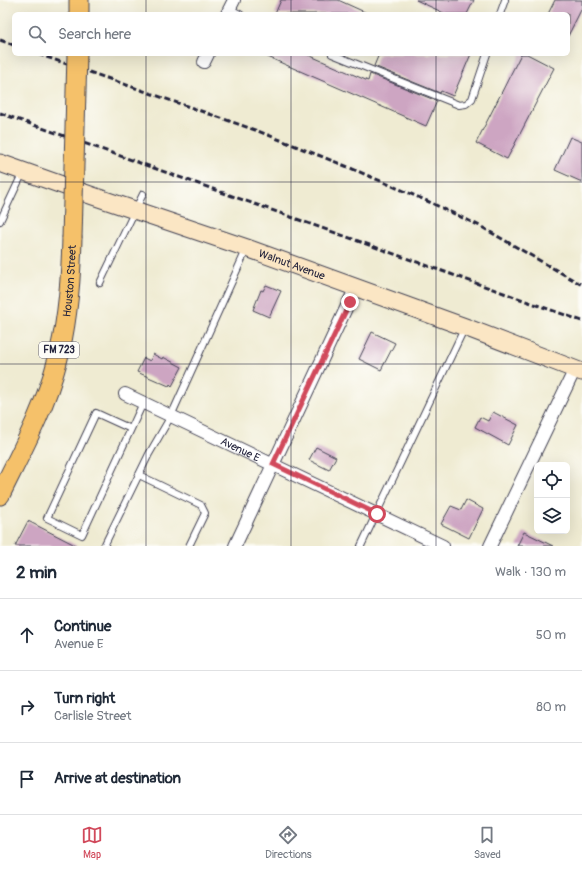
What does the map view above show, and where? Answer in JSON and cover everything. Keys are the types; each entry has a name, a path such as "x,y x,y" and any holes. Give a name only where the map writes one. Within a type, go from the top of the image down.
{"main road":[{"path":"79,0 79,12"},
{"name":"Houston Street","path":"0,495 33,426 57,362 66,319 70,284 72,238 77,56"}],"street":[{"name":"Walnut Avenue","path":"0,163 247,248 579,370"},
{"path":"235,546 356,287"},
{"path":"490,546 579,370"},
{"name":"Avenue E","path":"125,394 443,546"}],"lane":[{"path":"501,12 505,0"},
{"path":"337,56 459,105 466,104 472,99 486,56"},
{"path":"0,221 24,171"},
{"path":"100,283 143,194"},
{"path":"104,546 149,454 171,416 247,248"},
{"path":"361,546 465,327"},
{"path":"131,429 96,413 47,518 82,535 131,429 143,402"},
{"path":"139,474 201,505 205,512 189,546"}],"building":[{"path":"281,0 338,0 365,12 276,12"},
{"path":"416,0 474,0 468,12 442,12"},
{"path":"555,0 582,0 582,8 570,32 570,12 549,12"},
{"path":"266,56 311,56 368,81 370,74 437,101 426,126"},
{"path":"378,56 470,56 453,96 441,91 440,93 374,66"},
{"path":"520,56 531,56 554,68 507,159 476,143"},
{"path":"570,137 582,142 582,182 555,170"},
{"path":"266,285 281,291 269,317 253,310 261,290 263,291"},
{"path":"372,332 395,343 381,370 359,359"},
{"path":"153,354 162,359 163,357 182,367 172,386 137,372 144,358 150,361"},
{"path":"493,412 518,425 508,445 475,427 480,417 488,421"},
{"path":"316,447 336,457 329,470 309,460"},
{"path":"466,500 483,509 469,538 441,524 451,506 461,510"},
{"path":"28,521 77,546 15,546"},
{"path":"524,532 553,546 517,546"}],"railway":[{"path":"0,40 12,44"},
{"path":"44,56 258,131 348,167 425,200 480,226 582,285"},
{"path":"0,113 582,321"}],"route":[{"path":"350,302 273,464 377,514"}]}
